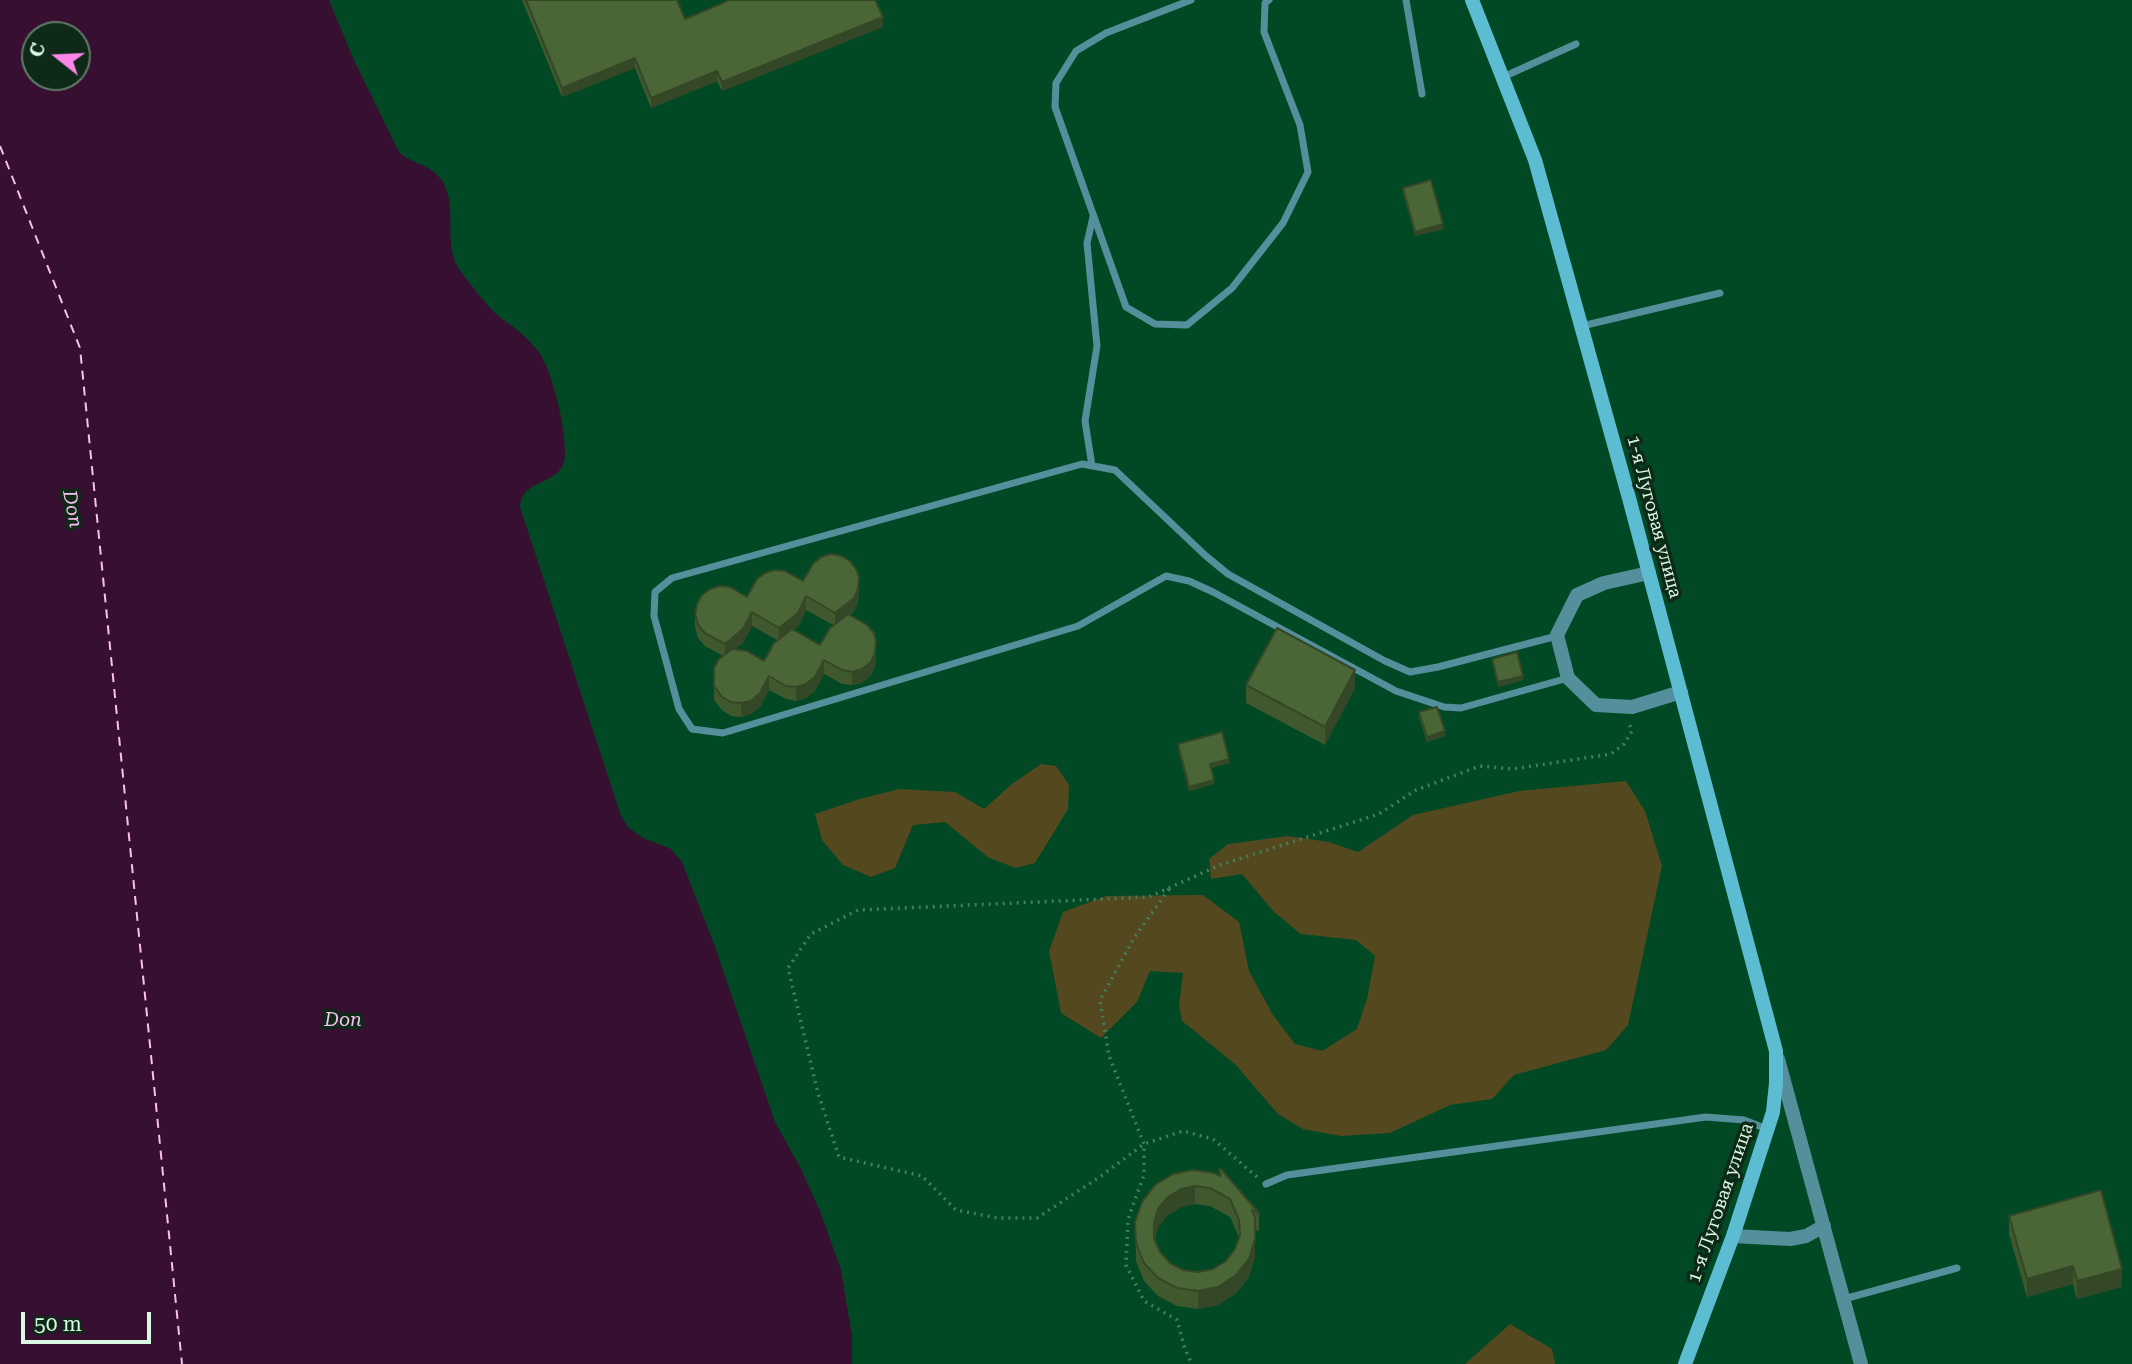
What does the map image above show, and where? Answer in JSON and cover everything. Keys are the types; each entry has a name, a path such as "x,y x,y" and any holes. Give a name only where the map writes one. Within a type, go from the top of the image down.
{"main road":[{"name":"1-я Луговая улица","path":"1472,0 1535,160 1649,573 1776,1051 1773,1112 1733,1236 1685,1364"}],"street":[{"path":"1649,573 1604,583 1577,595 1557,635 1567,678 1596,705 1632,707 1681,692"},
{"name":"1-я Луговая улица","path":"1776,1051 1861,1364"},
{"path":"1733,1236 1790,1239 1806,1236 1824,1226"}],"lane":[{"path":"1191,0 1106,33 1076,51 1056,83 1055,107 1126,307 1155,324 1187,325 1232,288 1283,223 1308,172 1300,125 1264,32 1265,4 1269,0"},
{"path":"1406,0 1422,94"},
{"path":"1502,78 1576,44"},
{"path":"1091,466 1085,421 1097,346 1087,243 1093,216"},
{"path":"1581,326 1720,293"},
{"path":"1557,635 1410,672 1385,661 1228,574 1115,470 1082,464 672,578 655,592 654,616 680,709 692,729 723,733 1078,626 1166,576 1189,581 1213,592 1396,691 1444,707 1461,708 1567,678"},
{"path":"1266,1184 1287,1175 1706,1117 1744,1120 1767,1129"},
{"path":"1844,1299 1957,1268"}],"path":[{"path":"1266,1184 1213,1139 1183,1131 1144,1144 1101,1176 1037,1217 998,1218 956,1210 922,1176 839,1157 818,1093 788,968 811,934 858,910 1149,897 1220,865 1379,814 1416,790 1480,766 1513,769 1611,754 1625,744 1632,731 1622,706"},
{"path":"1170,887 1134,938 1100,1000 1109,1055 1144,1144 1144,1175 1129,1219 1126,1265 1144,1301 1177,1320 1192,1364"}],"shaded area":[{"path":"1041,764 1056,766 1069,785 1068,809 1035,863 1016,868 989,858 945,822 913,825 895,868 871,877 843,865 822,840 815,814 899,789 955,792 984,809 1012,784"},
{"path":"1626,781 1645,811 1662,866 1628,1025 1606,1050 1514,1075 1492,1099 1450,1105 1390,1133 1341,1136 1303,1129 1278,1114 1235,1064 1182,1021 1179,1006 1183,973 1150,971 1137,1002 1101,1038 1061,1013 1049,951 1063,912 1106,896 1203,895 1239,922 1249,971 1273,1015 1295,1044 1322,1051 1357,1029 1367,999 1375,956 1356,940 1301,934 1274,912 1242,874 1211,879 1209,859 1228,844 1288,836 1329,842 1358,852 1413,815 1519,791"},
{"path":"1510,1324 1552,1349 1555,1364 1465,1364"}],"water":[{"name":"Don","path":"0,0 329,0 353,58 399,152 431,170 443,182 450,204 452,253 456,264 496,314 521,333 540,354 555,391 565,445 563,465 550,478 528,490 522,497 520,507 621,816 629,828 643,838 671,849 682,862 714,944 775,1122 820,1211 841,1270 852,1336 852,1364 0,1364"}],"building":[{"path":"526,0 677,0 685,19 730,0 875,0 883,17 722,82 717,71 651,98 635,58 562,88"},
{"path":"1431,180 1443,224 1415,232 1403,188"},
{"path":"831,554 850,561 859,577 854,598 835,613 806,596 798,613 779,628 752,612 743,629 725,644 705,633 698,625 695,614 697,604 702,595 710,589 730,587 747,597 757,579 775,570 785,571 803,581 813,564 821,557"},
{"path":"848,614 867,625 874,633 875,653 871,662 862,669 852,672 842,670 824,660 815,677 806,684 786,686 769,676 760,693 751,701 741,703 722,697 714,686 714,668 719,659 732,649 747,651 764,661 774,643 792,629 820,645 830,628"},
{"path":"1277,628 1355,670 1325,727 1246,685"},
{"path":"1517,652 1523,676 1498,682 1492,659"},
{"path":"1437,707 1445,731 1427,737 1419,712"},
{"path":"1222,732 1229,759 1210,764 1214,780 1189,787 1178,744"},
{"path":"1221,1169 1259,1213 1252,1210 1255,1218 1255,1239 1249,1259 1236,1275 1218,1287 1198,1291 1177,1288 1158,1278 1144,1263 1136,1243 1135,1222 1142,1202 1155,1185 1173,1174 1193,1170 1221,1176","holes":["1195,1186 1210,1188 1230,1199 1239,1220 1240,1235 1235,1249 1226,1261 1213,1269 1198,1272 1183,1270 1170,1263 1160,1252 1154,1238 1158,1209 1168,1197 1181,1189"]},
{"path":"2101,1190 2122,1269 2077,1281 2073,1266 2027,1279 2009,1216"}],"ferry route":[{"path":"0,146 80,348 182,1364"}]}
